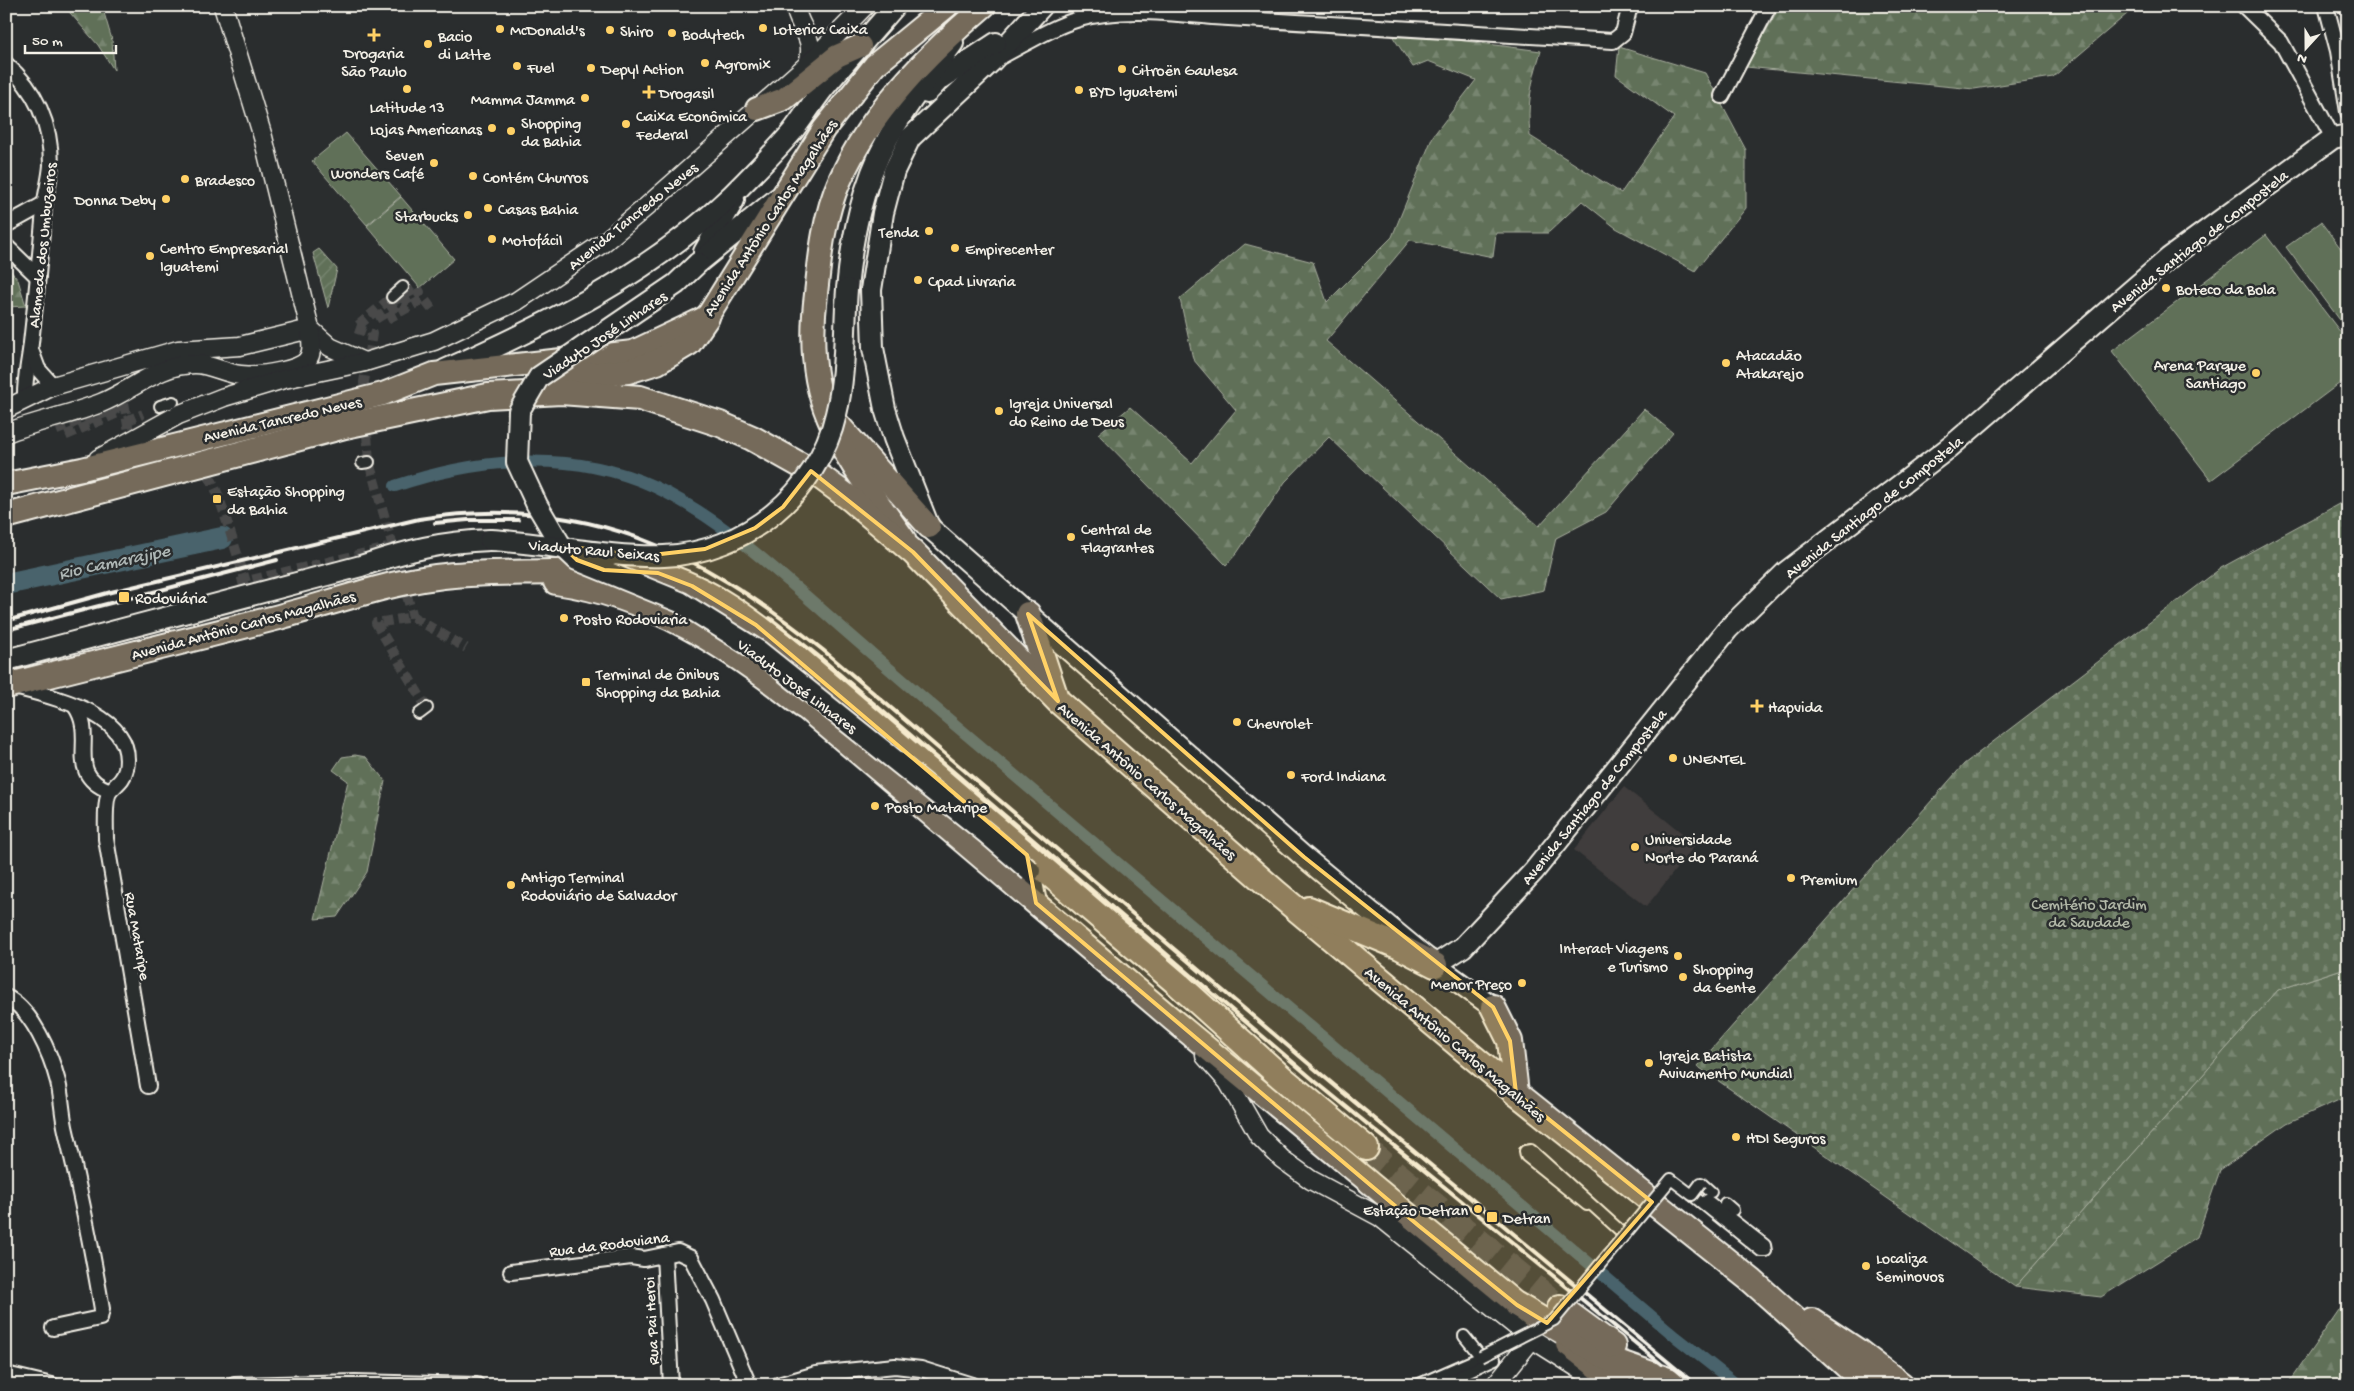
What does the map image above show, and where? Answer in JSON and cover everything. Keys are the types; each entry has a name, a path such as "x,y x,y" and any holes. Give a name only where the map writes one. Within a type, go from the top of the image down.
{"highway":[{"path":"516,394 579,376 628,371 657,362 689,343 707,317"},
{"name":"Avenida Tancredo Neves","path":"6,516 392,414 488,396 561,392 640,398 720,424 759,442 818,475 852,500 913,552"},
{"name":"Avenida Antônio Carlos Magalhães","path":"913,552 1058,701 1277,893 1516,1093 1752,1281 1868,1385"},
{"name":"Avenida Antônio Carlos Magalhães","path":"7,686 281,617 367,590 436,577 623,570 658,574 692,586 756,624 1193,998 1280,1077 1366,1148"},
{"name":"Avenida Antônio Carlos Magalhães","path":"482,575 558,582 590,588 650,608 679,622 736,656 803,706"},
{"path":"1028,614 1058,701"},
{"path":"1277,893 1328,918 1400,947 1435,965"},
{"path":"1493,1007 1510,1041 1516,1093"},
{"path":"1752,1281 1860,1352 1902,1385"},
{"path":"1570,1297 1616,1349 1678,1384"},
{"path":"1517,1305 1608,1359 1678,1384"}],"main road":[{"name":"Avenida Antônio Carlos Magalhães","path":"792,131 823,90 895,6"},
{"name":"Avenida Antônio Carlos Magalhães","path":"434,374 633,352 707,317 824,129 875,65 947,6"},
{"path":"929,527 894,438 877,373 871,327 871,290 874,262 889,187 900,155 910,138 992,61 1039,10"},
{"path":"904,112 938,81 1039,10"},
{"name":"Avenida Antônio Carlos Magalhães","path":"847,289 850,250 865,190 888,137 904,112 978,12"},
{"name":"Avenida Antônio Carlos Magalhães","path":"913,552 849,459 827,416 819,389 814,349 814,313 824,234 839,180 857,147 898,91 978,12"},
{"path":"757,109 784,99 837,56 860,46"},
{"name":"Avenida Tancredo Neves","path":"6,484 82,469 383,394 434,374 566,313 600,294 667,249 731,196 792,131"},
{"name":"Avenida Santiago de Compostela","path":"1435,965 1463,947 1534,871 1728,629 1759,597 1827,539 1950,447 2169,258 2340,136"},
{"path":"698,263 745,180"},
{"path":"698,263 780,197"},
{"name":"Viaduto José Linhares","path":"698,263 676,284 539,377 519,411 517,462 537,505 560,544 577,560 680,602 760,652 986,833 1030,871 1064,887"},
{"name":"Viaduto Raul Seixas","path":"6,660 361,566 409,550 450,542 490,540 548,544 615,554 665,556 705,550 726,542 766,520 783,507 812,471 836,415 842,370 847,289"},
{"path":"827,416 844,429 929,527 961,558 1028,614 1304,857 1435,965 1493,1007"},
{"name":"Avenida Antônio Carlos Magalhães","path":"803,706 1173,1020 1517,1305 1620,1385"},
{"path":"1030,871 1036,904"},
{"name":"Avenida Santiago de Compostela","path":"1455,979 1456,968 1463,947"}],"street":[{"path":"6,434 102,402 165,369 181,365 198,364 239,375 255,375 293,368 308,360 312,352 310,329 263,137 223,6"},
{"path":"795,6 809,38 811,54 808,64"},
{"name":"Avenida Tancredo Neves","path":"82,469 178,415 224,397 284,380 365,362 434,341 518,301 603,243 808,64 865,6"},
{"path":"992,61 1077,20 1098,15 1145,9 1212,17 1613,41 1623,33 1630,6"},
{"path":"1722,96 1769,6"},
{"path":"2244,6 2281,42 2340,136"},
{"path":"2326,6 2338,50 2348,112"},
{"name":"Alameda dos Umbuzeiros","path":"6,64 16,72 39,103 49,138 51,166 44,204 31,349 24,381 25,400"},
{"path":"6,225 44,204"},
{"path":"6,246 38,277"},
{"path":"392,297 403,287"},
{"path":"310,329 330,347 365,362"},
{"path":"6,409 53,386 178,350 240,346 310,329"},
{"name":"Alameda dos Umbuzeiros","path":"31,349 38,369 53,386"},
{"path":"25,400 36,416 44,422"},
{"path":"160,406 173,402"},
{"path":"7,686 75,706 104,720 123,737 128,752 126,770 116,787 110,790 98,786 90,779 86,771 83,759 84,725 81,715 75,706"},
{"name":"Rua Mataripe","path":"110,790 106,818 106,839 148,1086"},
{"path":"6,997 17,1002 37,1030 58,1082 66,1129 80,1184 102,1309 100,1318 53,1328"},
{"path":"1173,1020 1228,1082 1259,1136 1282,1159 1311,1180 1380,1218 1532,1339 1605,1385"},
{"path":"1587,1205 1526,1156 1525,1151 1530,1150 1625,1234"},
{"path":"1417,1385 1480,1358 1554,1320 1570,1297 1671,1179 1761,1251 1766,1251 1765,1245 1709,1196 1701,1184 1692,1195"},
{"name":"Rua da Rodoviana","path":"511,1272 631,1257 644,1259 678,1252 691,1258 713,1300 749,1385"},
{"name":"Rua Pai Heroi","path":"664,1255 671,1385"},
{"path":"1464,1336 1480,1358"},
{"path":"1495,1385 1532,1339"},
{"path":"1439,1385 1495,1359"},
{"path":"778,1385 816,1374 895,1366 922,1369 972,1385"},
{"path":"6,1374 52,1385"},
{"path":"234,1385 477,1385"}],"highlighted area":[{"path":"811,471 818,475 913,552 1058,701 1028,614 1304,857 1493,1007 1510,1041 1516,1093 1652,1202 1547,1323 1517,1305 1419,1226 1036,903 1027,855 756,625 692,586 658,573 604,570 577,560 563,546 643,556 705,549 755,528 783,507"}],"shaded area":[{"name":"Universidade Norte do Paraná","path":"1624,787 1696,844 1646,907 1574,850"}],"green space":[{"path":"64,6 102,6 112,40 114,70 98,45"},
{"path":"1780,6 2132,6 2134,8 2053,77 1974,89 1746,67"},
{"path":"1389,31 1541,51 1531,93 1529,113 1530,136 1621,193 1674,117 1616,75 1619,47 1705,73 1746,150 1746,208 1695,271 1616,228 1582,201 1548,233 1496,233 1493,257 1410,240 1326,341 1539,526 1644,409 1673,433 1606,512 1556,538 1544,590 1501,599 1329,437 1285,482 1237,553 1226,565 1098,434 1130,407 1192,463 1236,410 1193,359 1180,299 1245,244 1313,262 1327,302 1392,237 1433,136 1476,80 1428,61 1413,67"},
{"path":"346,133 401,196 367,225 312,161"},
{"path":"401,197 454,259 420,288 367,226"},
{"path":"2321,222 2348,258 2348,331 2286,247"},
{"path":"2266,235 2348,342 2348,377 2211,480 2112,351"},
{"path":"319,249 337,269 328,308 313,253"},
{"path":"6,265 18,280 26,306 6,307"},
{"name":"Cemitério Jardim da Saudade","path":"2348,499 2348,967 2278,990 2015,1287 1697,1066 1964,764 2221,568"},
{"path":"355,755 366,757 385,781 367,872 337,917 315,919 348,781 333,770 342,757"},
{"path":"2348,967 2348,1096 2287,1123 2220,1170 2197,1237 2101,1297 2015,1287 2278,990"},
{"path":"2348,1297 2348,1385 2287,1385"}],"waterway":[{"path":"395,486 427,476 491,464 557,462 590,466 622,474 653,486 702,514 748,547 924,699 1676,1337 1737,1385"},
{"name":"Rio Camarajipe","path":"6,584 222,538"}],"tunnel":[{"path":"365,401 364,382 372,334 355,328 392,297 395,300 417,288 420,292 380,316 383,321 424,299 434,312"},
{"path":"84,421 118,408 120,412 64,436 61,428 124,402 131,444"},
{"path":"126,421 143,414"},
{"path":"366,420 369,462 413,617 376,623 427,708"},
{"path":"145,465 192,454 212,481 219,497 246,582"},
{"path":"238,583 392,547"},
{"path":"413,617 466,648"},
{"path":"1366,1148 1560,1307"}],"railway":[{"path":"6,621 111,592 419,519 479,513 534,514 586,522 636,537 683,557 730,583 776,614 823,650 1322,1075 1696,1385"},
{"path":"435,523 468,520 518,520"},
{"path":"6,630 277,560"},
{"path":"770,618 817,655 1316,1082 1661,1364"}],"place":[{"name":"Loterica Caixa","path":"763,28"},
{"name":"McDonald's","path":"500,29"},
{"name":"Shiro","path":"610,30"},
{"name":"Bodytech","path":"672,33"},
{"name":"Drogaria São Paulo","path":"374,35"},
{"name":"Bacio di Latte","path":"428,44"},
{"name":"Agromix","path":"705,63"},
{"name":"Fuel","path":"517,66"},
{"name":"Depyl Action","path":"591,68"},
{"name":"Citroën Gaulesa","path":"1122,69"},
{"name":"Latitude 13","path":"407,89"},
{"name":"BYD Iguatemi","path":"1079,90"},
{"name":"Drogasil","path":"649,92"},
{"name":"Mamma Jamma","path":"585,98"},
{"name":"Caixa Econômica Federal","path":"626,124"},
{"name":"Lojas Americanas","path":"492,128"},
{"name":"Shopping da Bahia","path":"511,131"},
{"name":"Seven Wonders Café","path":"434,163"},
{"name":"Contém Churros","path":"473,176"},
{"name":"Bradesco","path":"185,179"},
{"name":"Donna Deby","path":"166,199"},
{"name":"Casas Bahia","path":"488,208"},
{"name":"Starbucks","path":"468,215"},
{"name":"Tenda","path":"929,231"},
{"name":"Motofácil","path":"492,239"},
{"name":"Empirecenter","path":"955,248"},
{"name":"Centro Empresarial Iguatemi","path":"150,256"},
{"name":"Cpad Livraria","path":"918,280"},
{"name":"Boteco da Bola","path":"2166,288"},
{"name":"Atacadão Atakarejo","path":"1726,363"},
{"name":"Arena Parque Santiago","path":"2256,373"},
{"name":"Igreja Universal do Reino de Deus","path":"999,411"},
{"name":"Estação Shopping da Bahia","path":"217,499"},
{"name":"Central de Flagrantes","path":"1071,537"},
{"name":"Rodoviária","path":"124,597"},
{"name":"Posto Rodoviaria","path":"564,618"},
{"name":"Terminal de Ônibus Shopping da Bahia","path":"586,682"},
{"name":"Hapvida","path":"1757,706"},
{"name":"Chevrolet","path":"1237,722"},
{"name":"UNENTEL","path":"1673,758"},
{"name":"Ford Indiana","path":"1291,775"},
{"name":"Posto Mataripe","path":"875,806"},
{"name":"Universidade Norte do Paraná","path":"1635,847"},
{"name":"Premium","path":"1791,878"},
{"name":"Antigo Terminal Rodoviário de Salvador","path":"511,885"},
{"name":"Interact Viagens e Turismo","path":"1678,956"},
{"name":"Shopping da Gente","path":"1683,977"},
{"name":"Menor Preço","path":"1522,983"},
{"name":"Igreja Batista Avivamento Mundial","path":"1649,1063"},
{"name":"HDI Seguros","path":"1736,1137"},
{"name":"Estação Detran","path":"1478,1209"},
{"name":"Detran","path":"1492,1217"},
{"name":"Localiza Seminovos","path":"1866,1266"}]}
